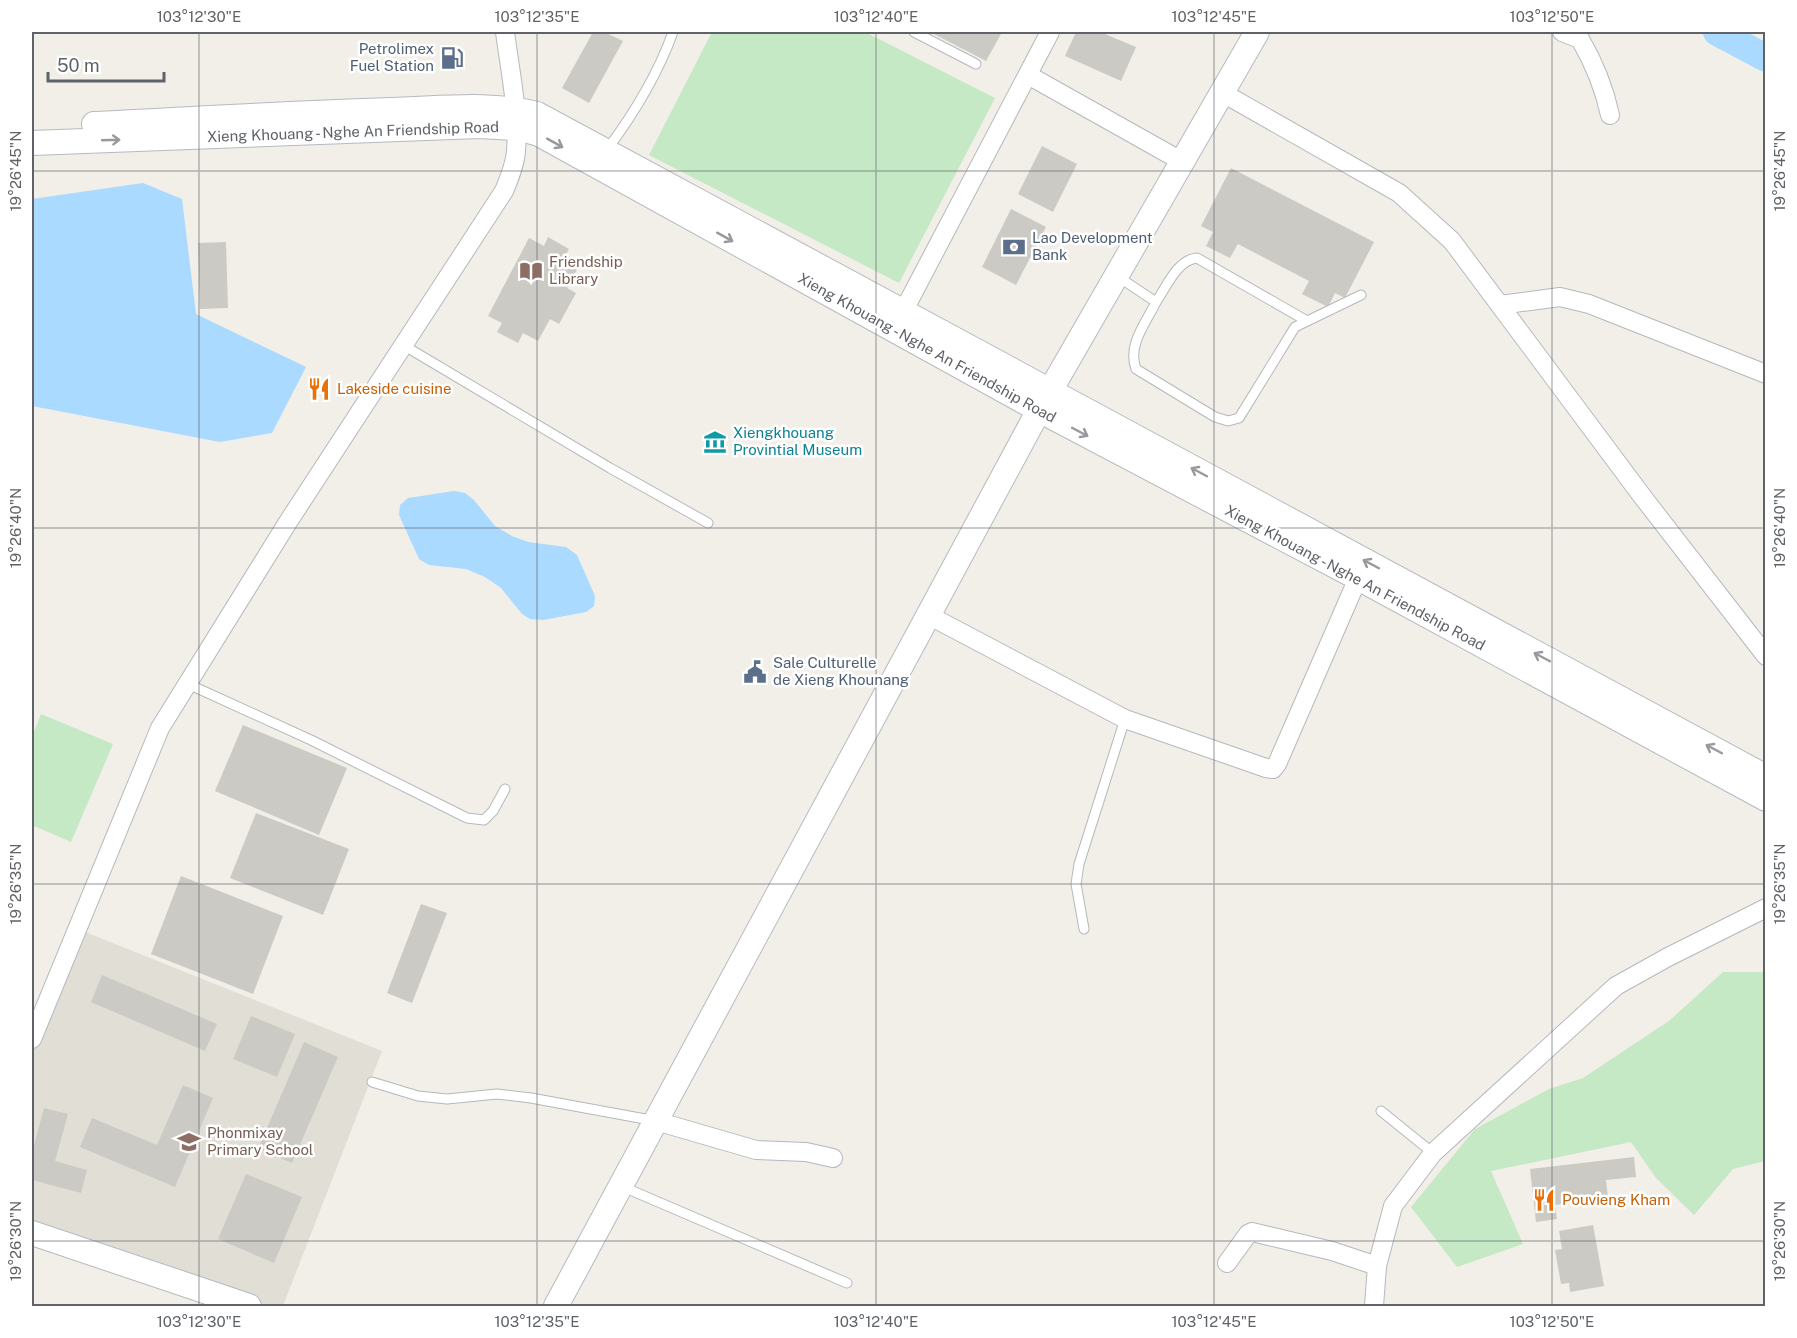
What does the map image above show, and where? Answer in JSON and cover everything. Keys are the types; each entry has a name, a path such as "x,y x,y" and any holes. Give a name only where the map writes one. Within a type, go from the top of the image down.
{"street":[{"path":"32,1039 160,728 288,522 504,191 512,173 516,153 516,118 505,32"},
{"path":"903,312 1050,32"},
{"path":"1562,32 1581,39 1602,86 1610,115"},
{"path":"556,1306 928,615 1045,401 1183,162 1249,36"},
{"path":"1028,75 1183,162"},
{"path":"1221,92 1399,193 1452,241 1642,496 1766,656"},
{"name":"Xieng Khouang - Nghe An Friendship Road","path":"32,127 353,111 516,118 539,134 1045,401 1766,777"},
{"name":"Xieng Khouang - Nghe An Friendship Road","path":"32,142 456,127 537,114 903,312 1045,401 1358,578 1766,799"},
{"path":"1500,305 1560,297 1589,304 1766,374"},
{"path":"928,615 1125,719 1273,769 1278,765 1358,578"},
{"path":"1374,1306 1377,1266 1393,1206 1433,1154 1616,986 1766,908"},
{"path":"656,1121 756,1150 806,1152 833,1158"},
{"path":"1227,1263 1248,1234 1252,1232 1332,1251 1377,1266"},
{"path":"32,1233 249,1306"}],"lane":[{"path":"606,151 628,121 673,32"},
{"path":"914,32 976,64"},
{"path":"1307,321 1197,258 1188,259 1180,265 1156,302 1133,349 1132,358 1136,369 1215,417 1228,422 1239,418 1294,327 1307,321 1361,295"},
{"path":"1118,276 1156,302"},
{"path":"403,345 610,468 708,523"},
{"path":"188,684 310,740 467,818 484,820 494,811 505,789"},
{"path":"1084,929 1076,884 1079,864 1125,719"},
{"path":"372,1082 418,1096 447,1099 497,1094 656,1121"},
{"path":"1381,1111 1433,1154"},
{"path":"621,1186 847,1283"}],"shaded area":[{"name":"Phonmixay Primary School","path":"78,929 382,1051 283,1306 249,1306 32,1233 32,1039"}],"green space":[{"path":"712,32 865,32 995,98 899,283 649,155"},
{"path":"41,714 113,744 71,842 32,825 32,737"},
{"path":"1723,972 1765,972 1765,1161 1733,1169 1694,1215 1656,1178 1631,1142 1491,1171 1523,1244 1457,1267 1411,1207 1475,1129 1549,1089 1583,1078 1669,1021"}],"water":[{"path":"143,183 182,199 196,314 306,367 272,433 220,442 32,406 32,199"},
{"path":"454,491 465,493 474,500 495,526 512,536 528,542 566,547 577,555 595,596 594,606 586,612 543,620 530,619 522,614 501,588 485,577 466,569 429,565 419,559 399,515 400,505 408,498"}],"building":[{"path":"593,32 604,32 623,41 589,103 562,88"},
{"path":"930,32 1002,32 986,61"},
{"path":"1076,32 1100,32 1136,47 1121,81 1065,56"},
{"name":"Lao Development Bank","path":"1042,146 1077,164 1053,212 1018,194"},
{"path":"1231,168 1374,242 1345,298 1335,293 1328,307 1302,294 1309,281 1238,244 1230,258 1206,246 1213,232 1201,226"},
{"name":"Lao Development Bank","path":"1011,209 1046,227 1016,285 982,267"},
{"path":"548,237 569,249 565,256 580,264 567,288 576,293 559,324 550,319 538,341 523,333 518,343 497,332 502,323 488,316 529,238 544,246"},
{"path":"226,242 228,308 200,309 198,243"},
{"path":"243,725 347,768 319,835 215,791"},
{"path":"256,813 349,849 323,915 230,878"},
{"path":"181,876 283,916 253,994 151,954"},
{"path":"421,904 447,913 412,1003 387,993"},
{"path":"102,975 217,1024 205,1051 91,1002"},
{"path":"251,1016 295,1034 277,1077 233,1059"},
{"path":"304,1042 338,1057 292,1163 258,1149"},
{"path":"183,1085 213,1098 175,1187 80,1147 92,1118 157,1145"},
{"path":"44,1108 68,1114 55,1161 87,1170 81,1193 32,1180 32,1153"},
{"path":"1634,1157 1636,1177 1606,1180 1608,1198 1555,1205 1557,1219 1536,1222 1530,1169"},
{"path":"246,1174 302,1197 274,1263 218,1239"},
{"path":"1593,1225 1604,1286 1570,1292 1569,1283 1561,1284 1555,1250 1562,1249 1559,1231"}],"waterway":[{"path":"1717,32 1766,58"}],"place":[{"name":"Petrolimex Fuel Station","path":"452,58"},
{"name":"Lao Development Bank","path":"1014,247"},
{"name":"Friendship Library","path":"531,271"},
{"name":"Lakeside cuisine","path":"319,389"},
{"name":"Xiengkhouang Provintial Museum","path":"715,442"},
{"name":"Sale Culturelle de Xieng Khounang","path":"755,672"},
{"name":"Phonmixay Primary School","path":"189,1142"},
{"name":"Pouvieng Kham","path":"1544,1200"}]}
